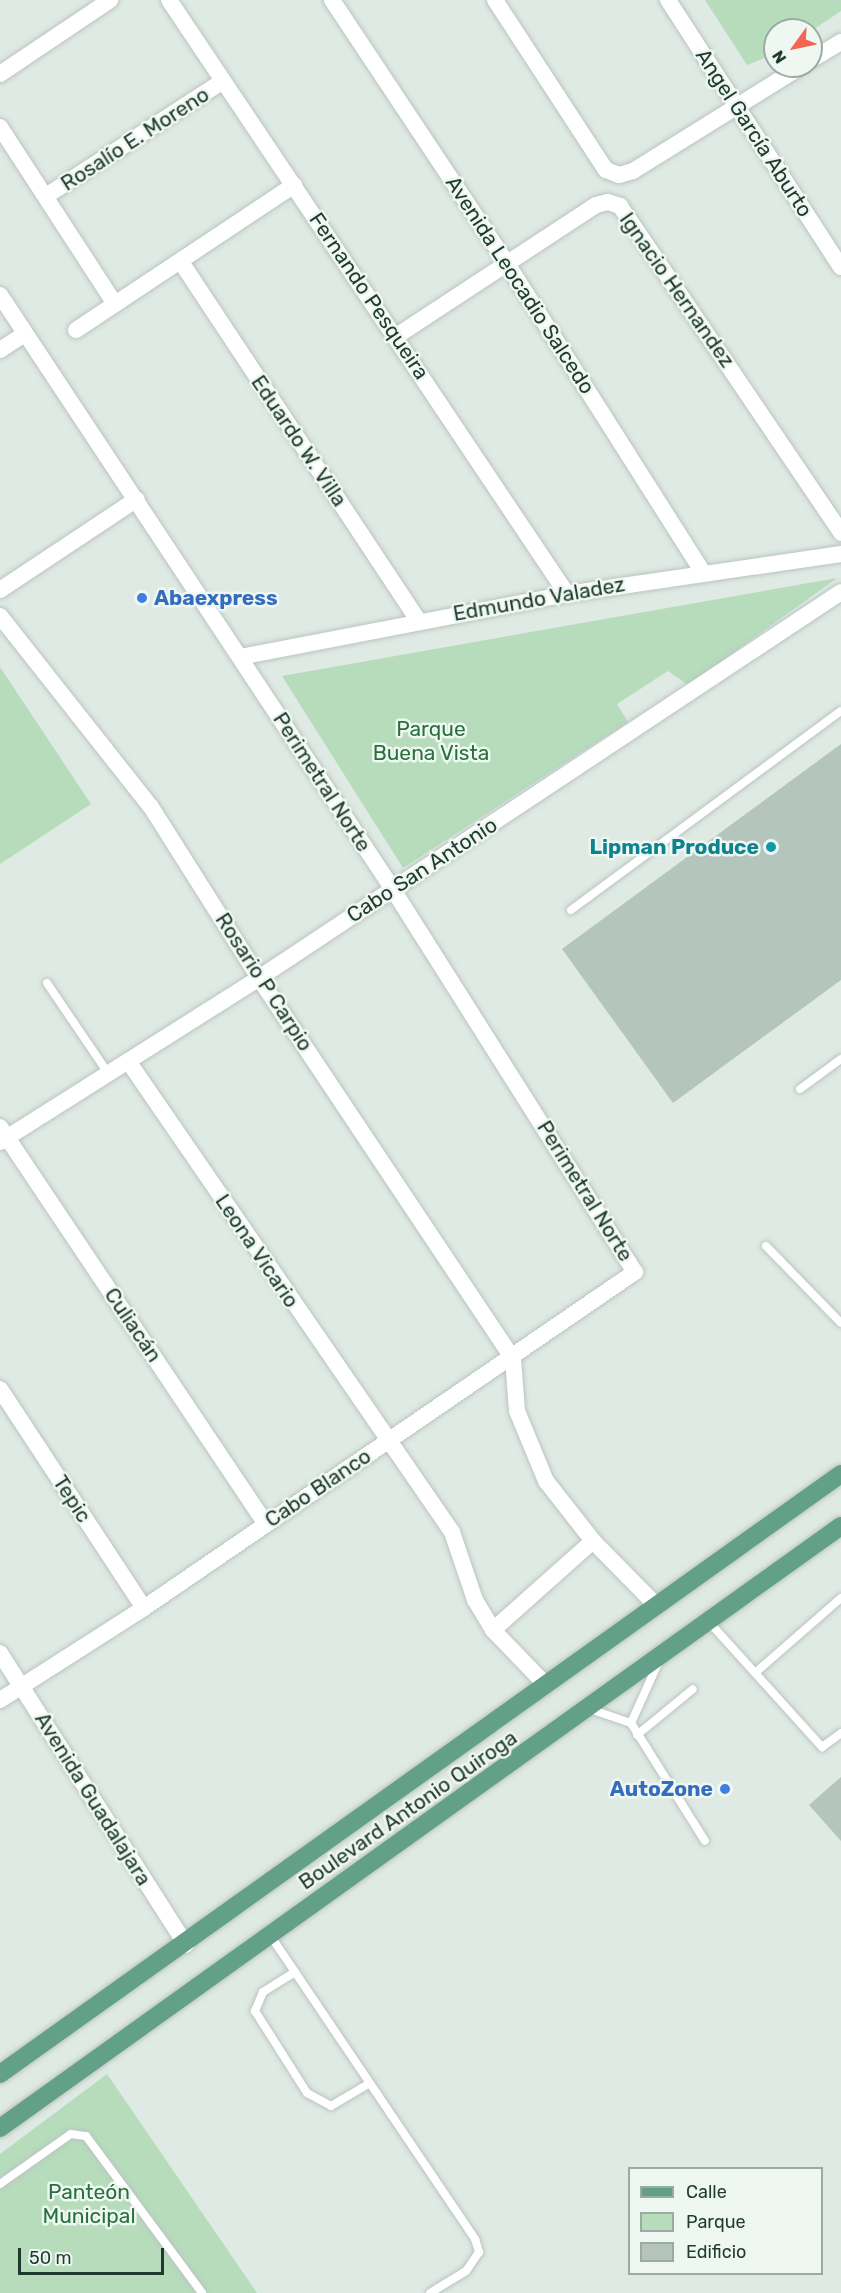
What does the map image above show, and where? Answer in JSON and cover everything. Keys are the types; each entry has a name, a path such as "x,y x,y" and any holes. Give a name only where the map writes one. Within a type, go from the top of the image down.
{"main road":[{"name":"Boulevard Antonio Quiroga","path":"0,2074 186,1945 841,1474"},
{"name":"Boulevard Antonio Quiroga","path":"0,2128 590,1709 841,1527"}],"street":[{"path":"0,74 110,0"},
{"name":"Fernando Pesqueira","path":"169,0 567,594"},
{"name":"Avenida Leocadio Salcedo","path":"332,0 506,261 703,573"},
{"path":"495,0 606,170 619,175 633,171 783,78"},
{"name":"Angel García Aburto","path":"668,0 841,267"},
{"path":"823,53 841,42"},
{"name":"Rosalío E. Moreno","path":"46,196 224,81"},
{"path":"0,127 115,304"},
{"path":"76,330 294,185"},
{"name":"Ignacio Hernandez","path":"395,337 506,261 596,205 608,202 620,206 841,533"},
{"name":"Eduardo W. Villa","path":"181,262 418,620"},
{"name":"Perimetral Norte","path":"0,295 392,888 634,1274"},
{"path":"0,350 25,334"},
{"path":"3,583 137,499"},
{"name":"Edmundo Valadez","path":"240,657 418,620 567,594 841,554"},
{"name":"Cabo San Antonio","path":"2,1136 128,1061 259,978 841,592"},
{"name":"Rosario P Carpio","path":"0,616 135,783 259,978 513,1359"},
{"name":"Leona Vicario","path":"128,1061 386,1441 452,1532 475,1600 493,1630 546,1685"},
{"name":"Culiacán","path":"2,1136 266,1523"},
{"name":"Cabo Blanco","path":"0,1700 144,1608 386,1441 513,1359 634,1274"},
{"path":"513,1359 517,1412 535,1463 593,1541 656,1605"},
{"name":"Tepic","path":"0,1389 144,1608"},
{"path":"493,1630 593,1541"},
{"name":"Avenida Guadalajara","path":"0,1653 186,1945"}],"lane":[{"path":"572,910 841,711"},
{"path":"47,983 108,1073"},
{"path":"800,1089 841,1059"},
{"path":"766,1246 841,1323"},
{"path":"755,1674 841,1598"},
{"path":"709,1622 822,1747 841,1733"},
{"path":"631,1723 660,1658"},
{"path":"637,1735 693,1689"},
{"path":"590,1709 631,1723 705,1842"},
{"path":"270,1935 475,2239 479,2252 466,2271 430,2293"},
{"path":"295,1972 263,1992 255,2011 307,2093 332,2106 370,2083"},
{"path":"0,2184 71,2134 86,2136 202,2293"}],"green space":[{"path":"705,0 841,0 841,11 823,23 823,18 763,18 763,59 747,65"},
{"name":"Parque Buena Vista","path":"837,578 688,685 668,671 617,704 628,722 403,868 282,676"},
{"path":"0,667 91,804 0,864"},
{"name":"Panteón Municipal","path":"107,2074 257,2293 0,2293 0,2154"}],"building":[{"name":"Lipman Produce","path":"841,744 841,980 673,1103 562,949"},
{"path":"841,1777 841,1841 809,1805"}],"place":[{"name":"Abaexpress","path":"142,598"},
{"name":"Lipman Produce","path":"771,847"},
{"name":"AutoZone","path":"725,1789"}]}
